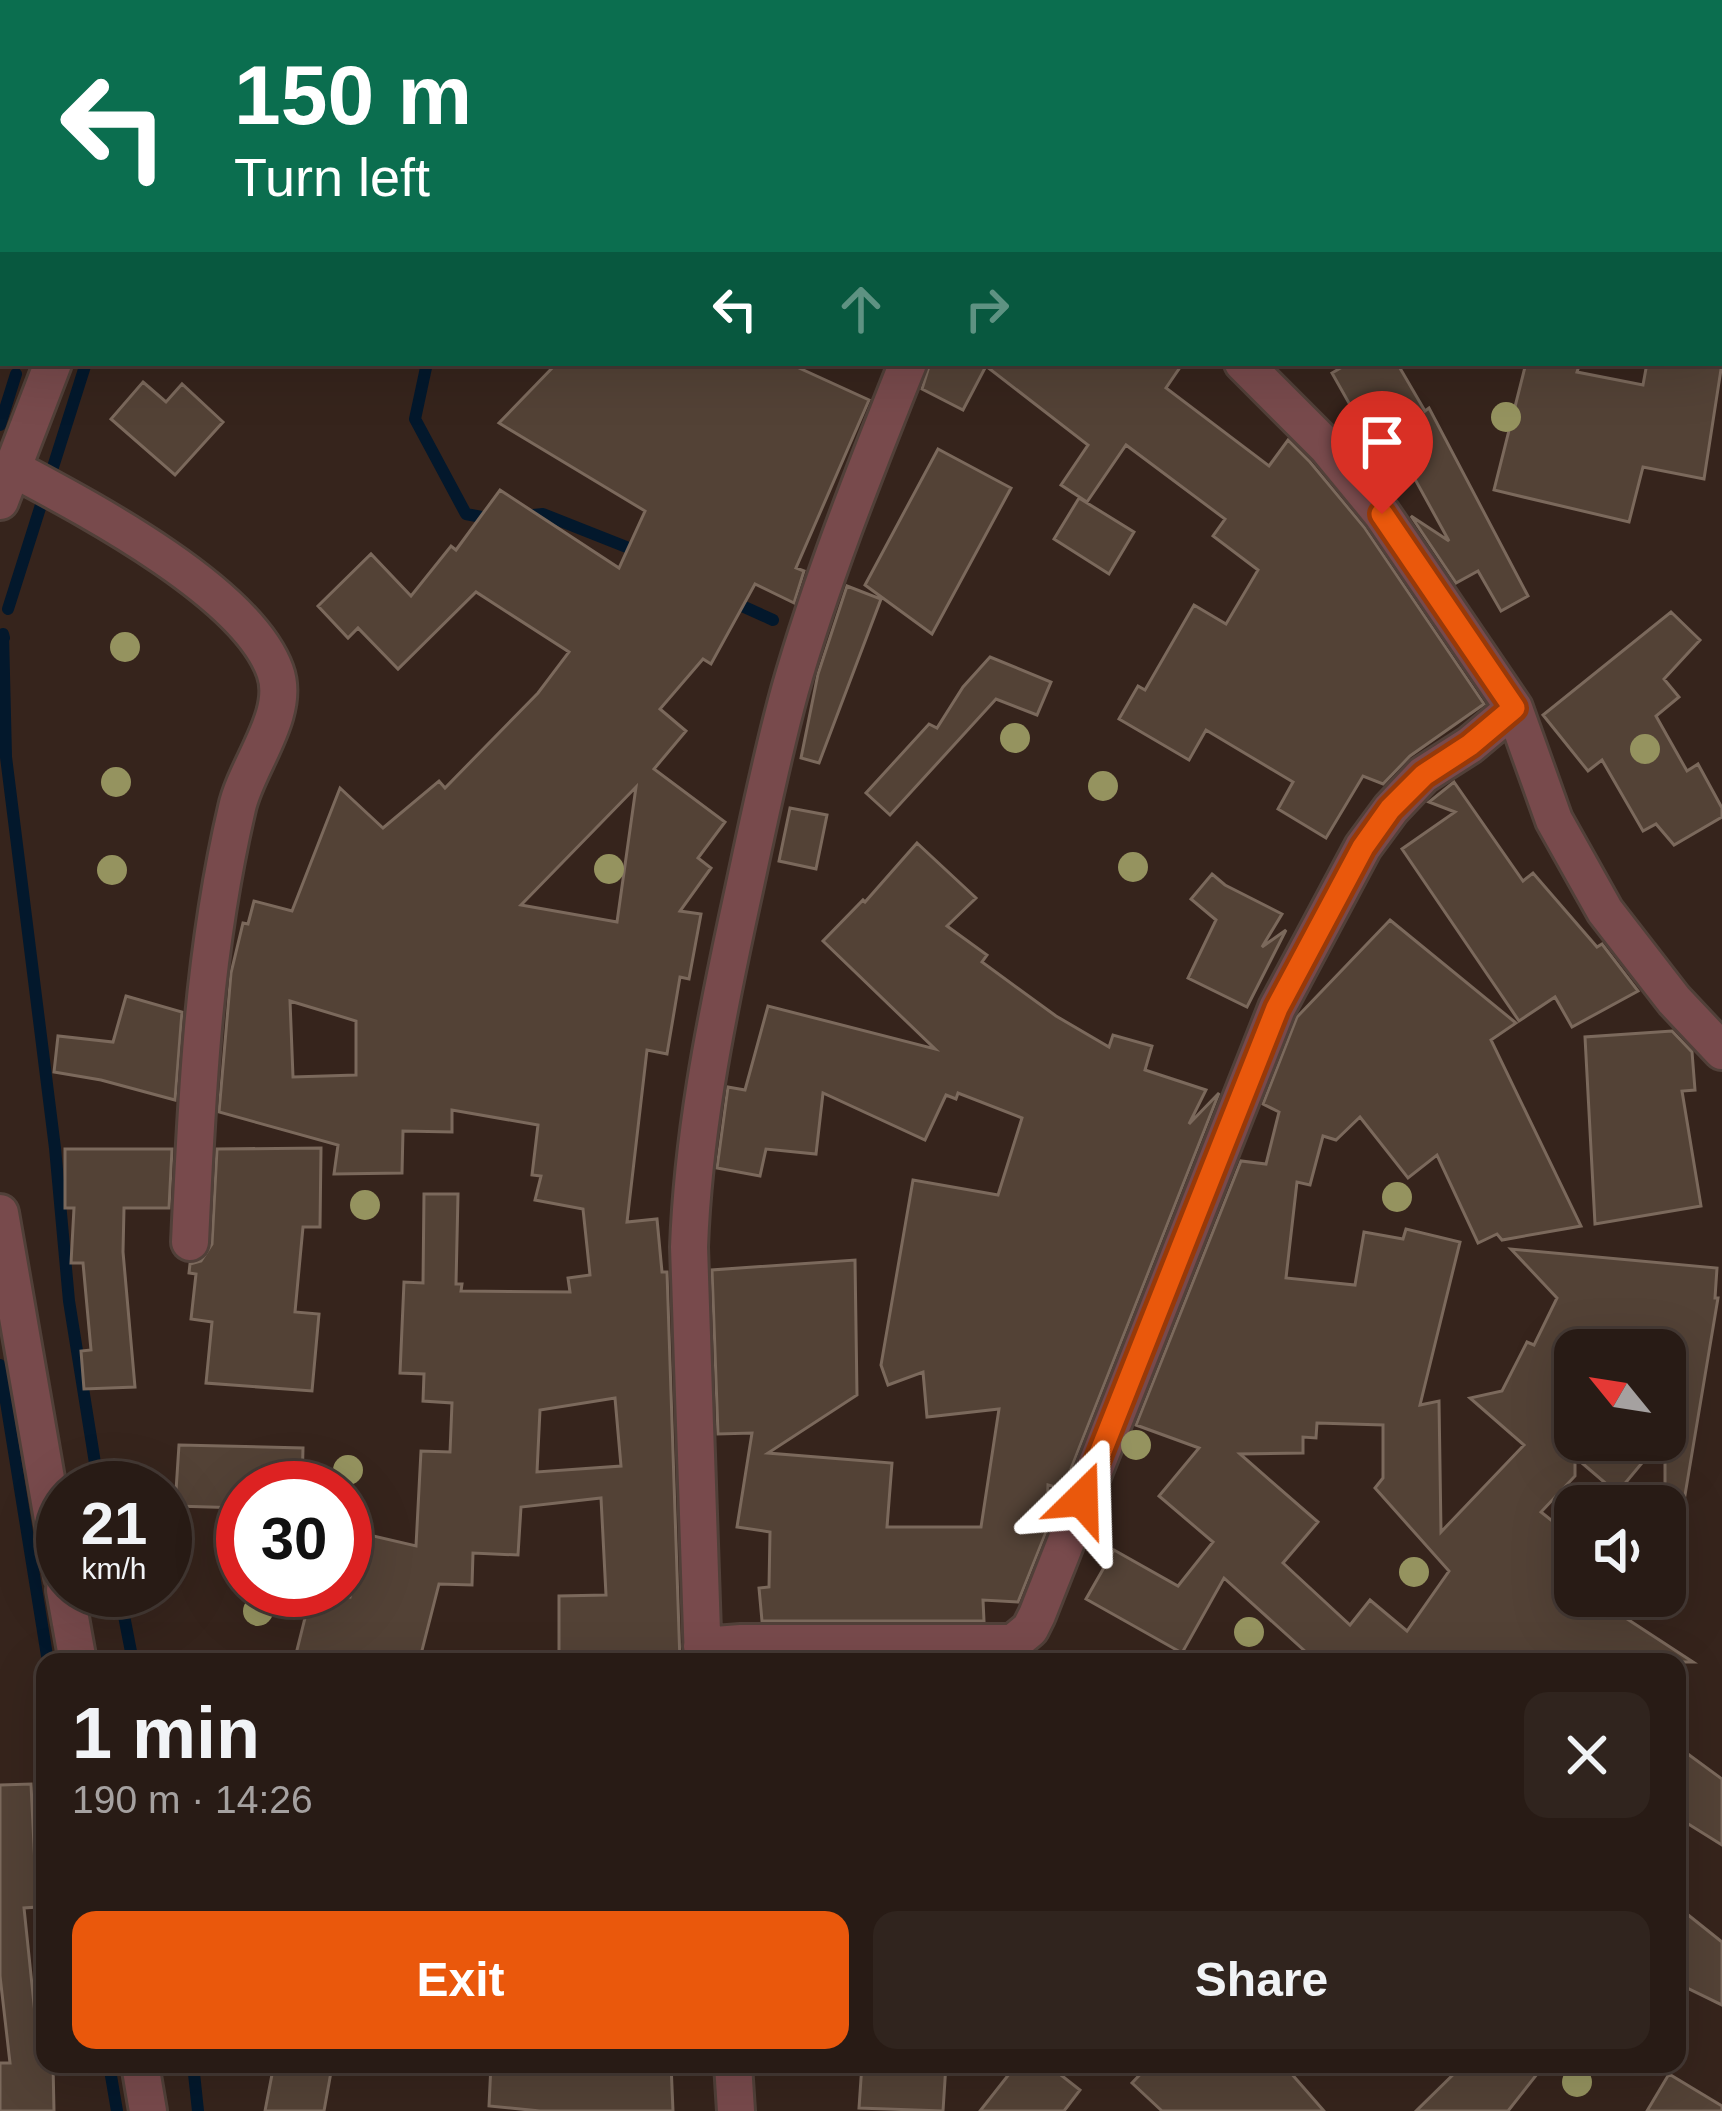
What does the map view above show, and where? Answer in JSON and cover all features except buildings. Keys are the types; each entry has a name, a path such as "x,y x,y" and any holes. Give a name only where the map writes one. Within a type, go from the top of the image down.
{"street":[{"path":"51,366 6,484 146,547 233,609 276,672 278,698 242,787 209,946 190,1242"},
{"path":"702,1653 688,1247 702,1104 790,689 845,523 907,366"},
{"path":"1246,366 1327,446 1382,514 1514,708 1554,820 1605,911 1660,984 1722,1051"},
{"path":"705,1653 741,1642 965,1645 1013,1643 1022,1638 1037,1615 1277,1008 1363,847 1390,809 1424,775 1514,708"},
{"path":"0,1213 8,1303 40,1461"},
{"path":"70,1617 76,1653"},
{"path":"142,2073 148,2111"},
{"path":"734,2073 736,2111"}],"waterway":[{"path":"8,609 85,366"},
{"path":"426,366 415,419 466,514 497,520"},
{"path":"0,425 16,374"},
{"path":"523,516 543,514 639,552"},
{"path":"731,601 773,620"},
{"path":"4,638 3,634 6,757 55,1148 69,1301 95,1461"},
{"path":"0,1365 47,1653"},
{"path":"124,1617 131,1653"},
{"path":"111,2073 117,2111"},
{"path":"194,2073 198,2111"}],"route":[{"path":"1082,1499 1277,1008 1363,847 1390,809 1424,775 1514,708 1382,514"}]}
